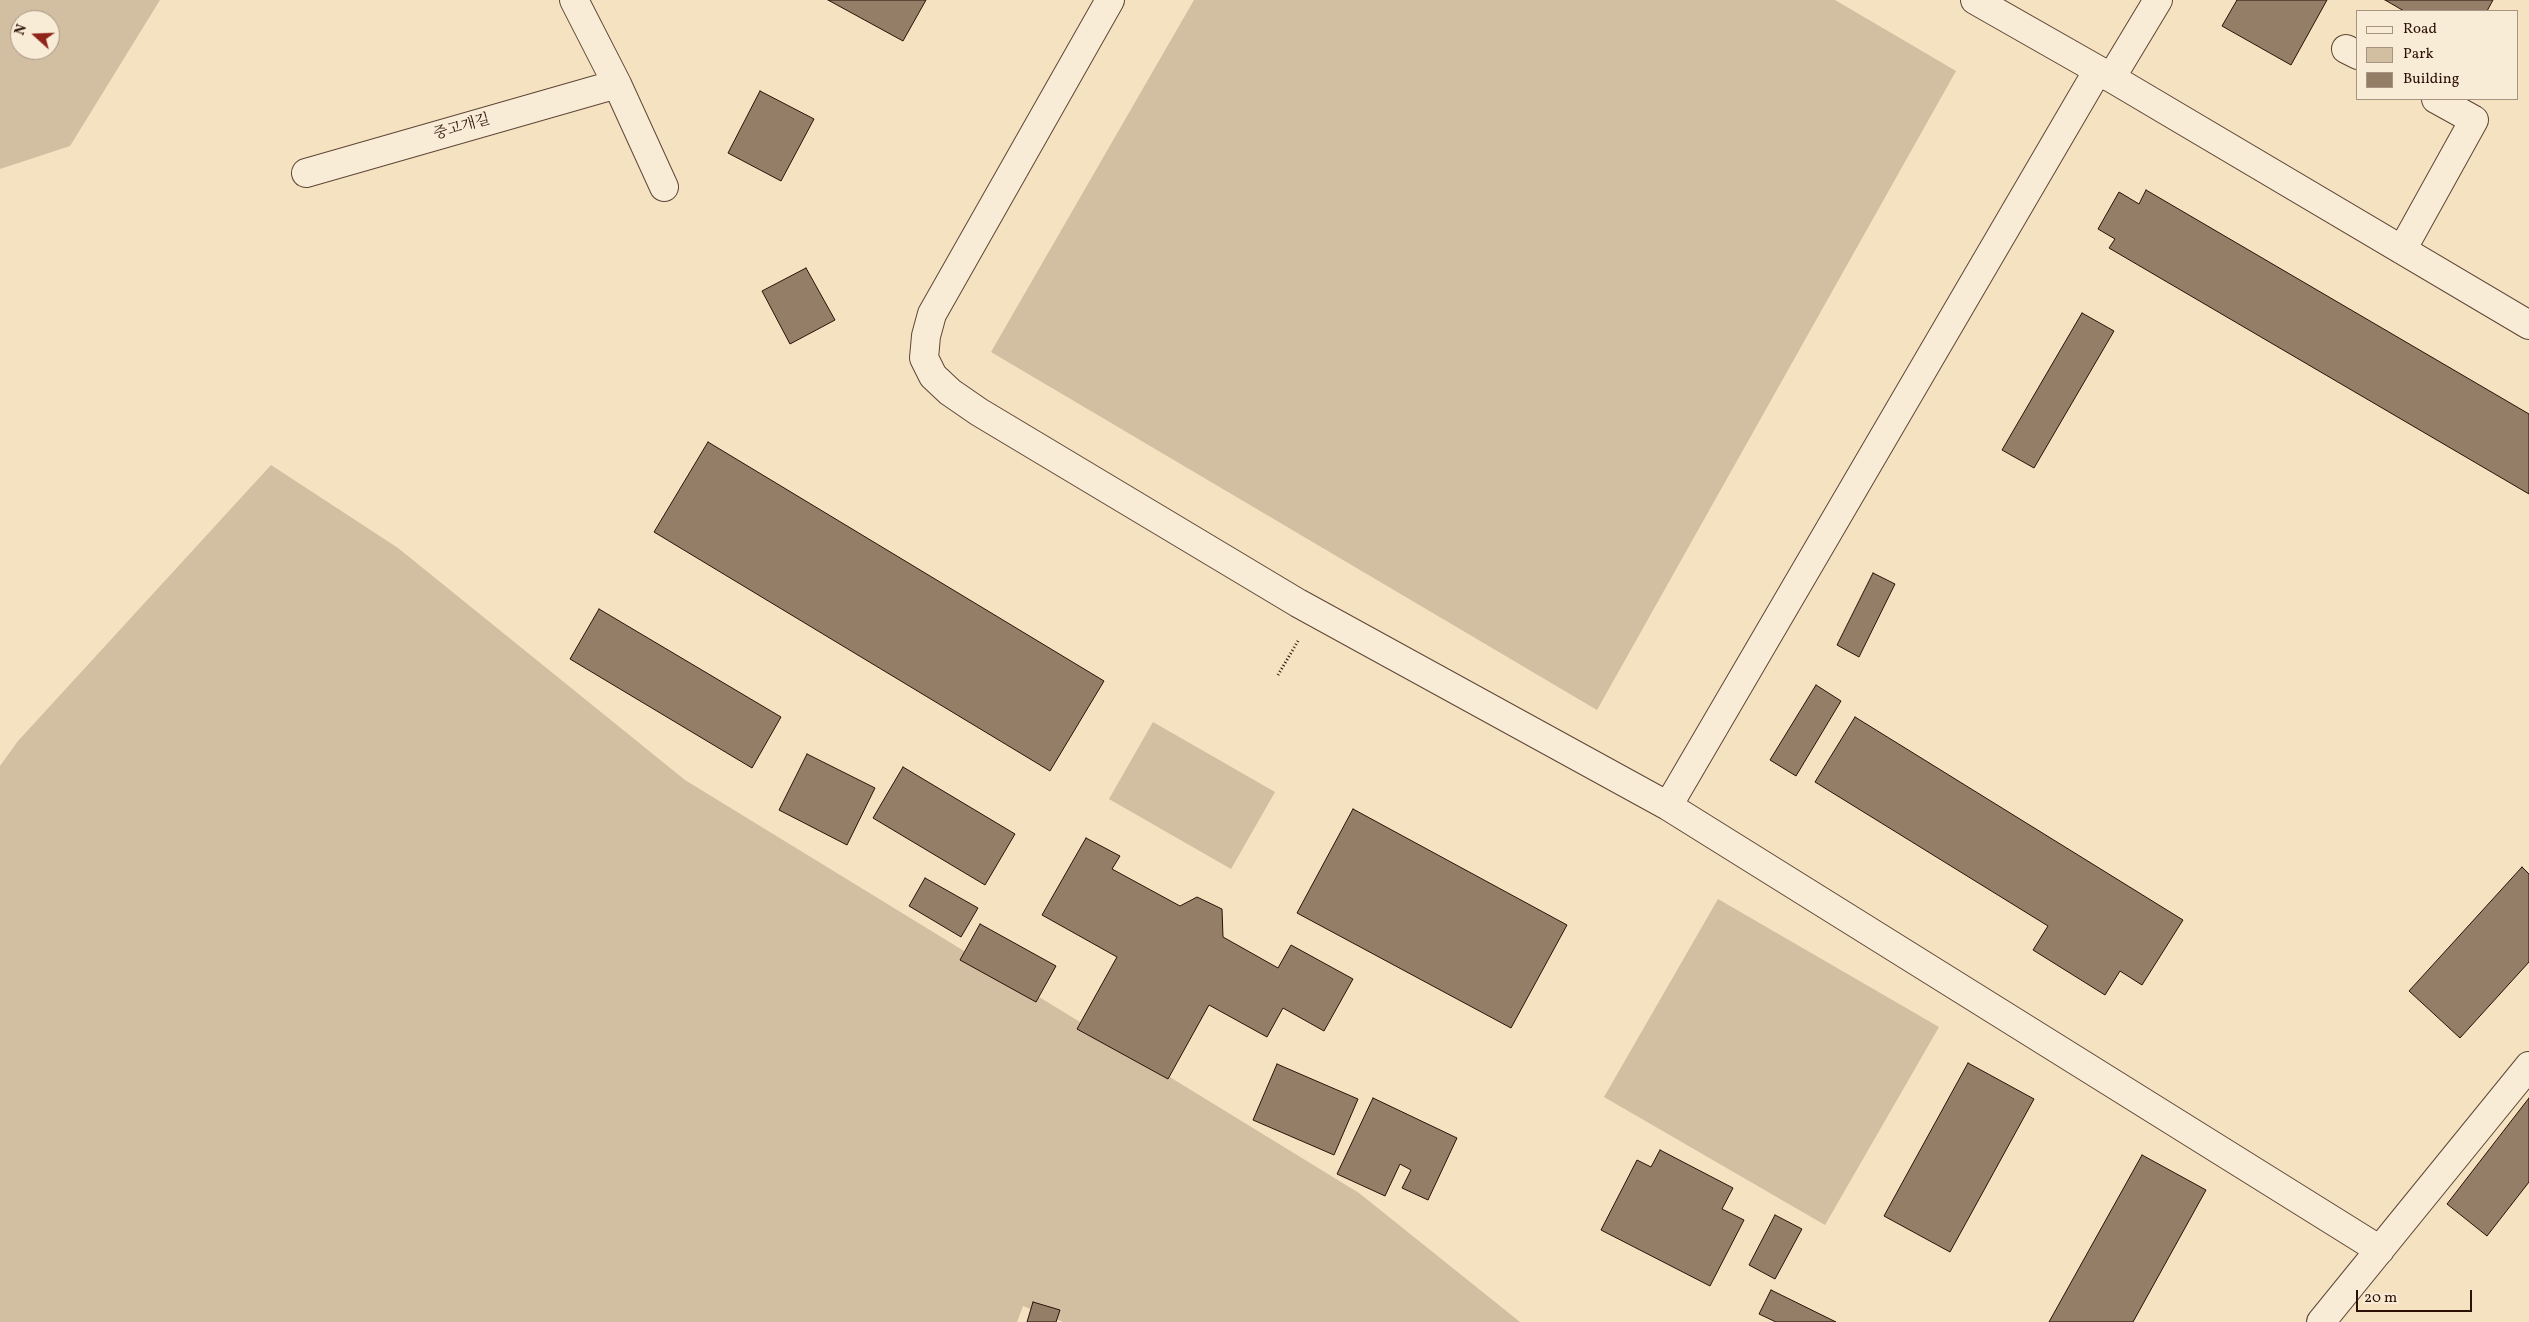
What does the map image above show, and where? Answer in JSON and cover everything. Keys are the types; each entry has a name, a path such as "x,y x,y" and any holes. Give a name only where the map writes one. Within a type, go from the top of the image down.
{"street":[{"path":"574,0 617,84 664,187"},
{"path":"1110,0 932,314 926,336 924,358 933,376 950,392 979,412 1298,603 1668,806 2380,1250"},
{"path":"1975,0 2529,325"},
{"path":"1668,806 2104,74 2158,0"},
{"name":"중고개길","path":"306,173 617,84"},
{"path":"2402,250 2474,120 2438,100"},
{"path":"2321,1322 2529,1066"}],"green space":[{"path":"0,0 160,0 70,146 0,169"},
{"path":"1194,0 1835,0 1956,71 1597,710 991,352"},
{"path":"271,465 398,548 685,780 1359,1193 1520,1322 1063,1322 1023,1306 1017,1322 0,1322 0,766 18,741"},
{"path":"1153,722 1275,792 1231,869 1109,799"},
{"path":"1718,899 1939,1027 1825,1225 1604,1097"}],"building":[{"path":"828,0 926,0 903,41"},
{"path":"2237,0 2327,0 2291,65 2222,26"},
{"path":"2385,0 2493,0 2488,10 2402,10"},
{"path":"760,91 814,119 781,181 728,153"},
{"path":"2146,190 2529,414 2529,494 2109,248 2115,239 2098,229 2119,192 2139,204"},
{"path":"806,268 835,320 790,344 762,291"},
{"path":"2082,313 2114,331 2034,468 2002,450"},
{"path":"708,442 1104,681 1050,771 654,532"},
{"path":"1873,573 1895,584 1859,657 1837,645"},
{"path":"599,609 781,717 752,768 570,659"},
{"path":"1816,685 1841,701 1796,776 1770,760"},
{"path":"1855,717 2183,920 2142,985 2120,971 2105,995 2033,950 2048,926 1815,782"},
{"path":"807,754 875,788 847,845 779,810"},
{"path":"903,767 1015,834 985,885 873,818"},
{"path":"1353,809 1567,925 1511,1028 1297,913"},
{"path":"1086,838 1120,856 1112,869 1180,906 1197,897 1222,909 1223,937 1278,968 1291,945 1353,979 1324,1031 1283,1008 1267,1037 1209,1005 1168,1079 1077,1029 1117,957 1042,915"},
{"path":"2522,867 2529,874 2529,962 2460,1038 2409,991"},
{"path":"925,878 978,908 961,937 909,906"},
{"path":"980,924 1056,966 1036,1002 960,960"},
{"path":"1968,1063 2034,1099 1950,1252 1884,1216"},
{"path":"1277,1064 1358,1099 1334,1155 1253,1120"},
{"path":"1373,1098 1457,1138 1428,1200 1402,1188 1411,1170 1400,1164 1385,1196 1337,1174"},
{"path":"2529,1098 2529,1182 2487,1236 2447,1204"},
{"path":"1660,1150 1733,1188 1722,1209 1744,1220 1710,1286 1601,1230 1637,1160 1651,1167"},
{"path":"2142,1155 2206,1190 2133,1322 2049,1322"},
{"path":"1775,1215 1802,1229 1775,1279 1749,1265"},
{"path":"1771,1290 1836,1322 1776,1322 1759,1314"},
{"path":"1033,1302 1060,1310 1056,1322 1027,1322"}]}
